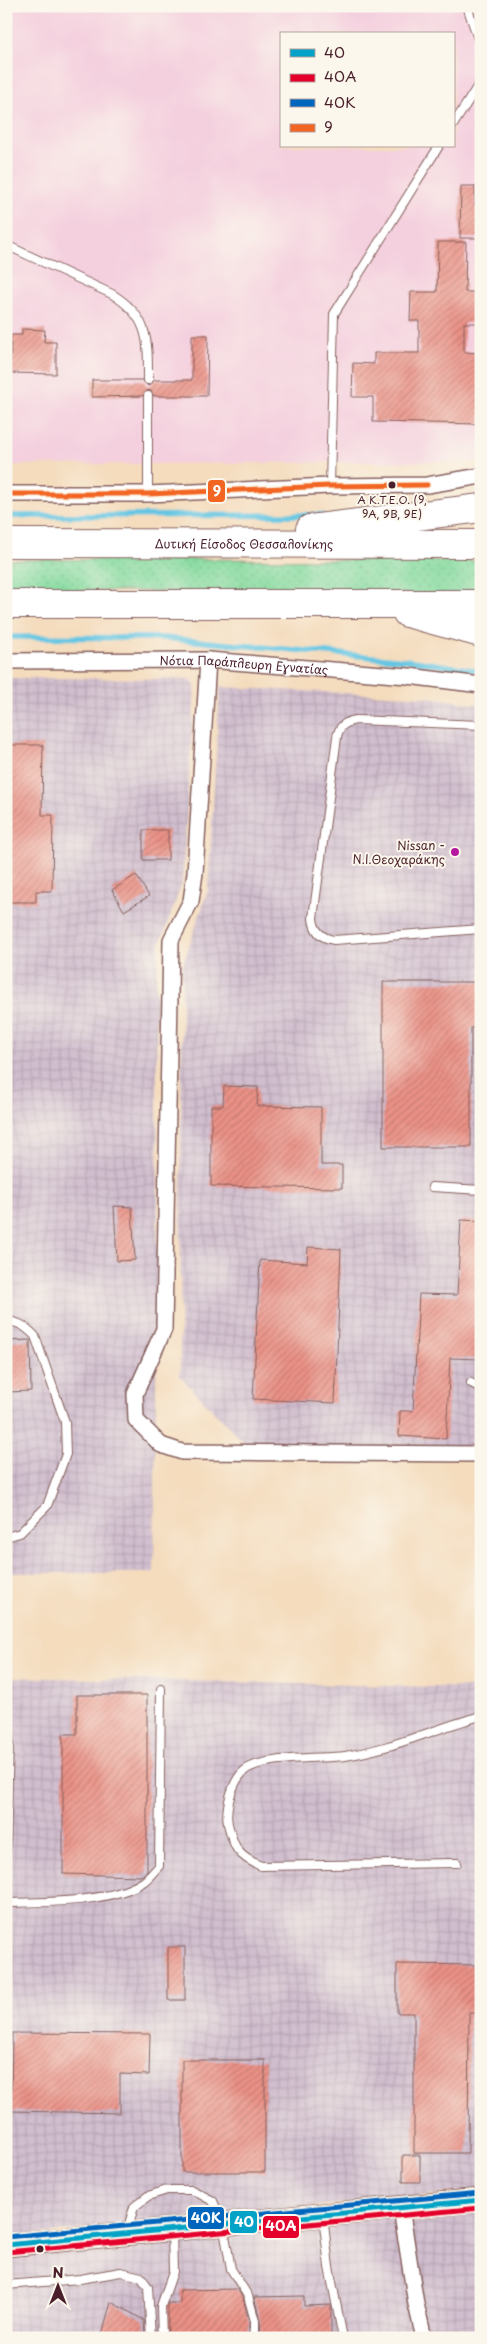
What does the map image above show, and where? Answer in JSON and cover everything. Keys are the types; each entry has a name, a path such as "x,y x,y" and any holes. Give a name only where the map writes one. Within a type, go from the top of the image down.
{"highway":[{"path":"182,544 481,508"},
{"name":"Δυτική Είσοδος Θεσσαλονίκης","path":"6,544 481,544"},
{"path":"6,604 481,604"},
{"path":"374,604 481,633"}],"main road":[{"path":"6,2245 481,2200"}],"street":[{"path":"6,494 148,494 330,486 427,485 481,476"},
{"path":"208,660 195,873 191,902 171,940 164,1329 135,1394 136,1420 161,1445 182,1452 481,1454"},
{"name":"Νότια Παράπλευρη Εγνατίας","path":"6,661 208,660 408,676 481,685"},
{"path":"401,2208 416,2304 424,2338"}],"lane":[{"path":"468,6 481,48"},
{"path":"454,122 481,81"},
{"path":"330,486 334,312 438,148"},
{"path":"6,244 128,303 138,315 145,329 148,345 148,380"},
{"path":"148,396 148,494"},
{"path":"481,724 356,720 345,723 341,727 337,737 314,918 316,931 327,939 334,940 481,929"},
{"path":"432,1187 481,1190"},
{"path":"6,1321 16,1322 25,1326 35,1336 65,1422 66,1454 48,1506 20,1533 6,1537"},
{"path":"471,1383 481,1388"},
{"path":"6,1903 73,1900 121,1892 143,1882 159,1866 162,1689"},
{"path":"457,1863 261,1866 244,1859 234,1846 227,1820 232,1790 245,1770 269,1762 345,1756 379,1749 441,1727 481,1716"},
{"path":"6,1721 9,1738 6,1852"},
{"path":"127,2233 134,2207 148,2196 167,2190 192,2190 213,2201 223,2224 231,2269 248,2296 255,2322 255,2338"},
{"path":"323,2216 329,2267 343,2338"},
{"path":"162,2338 162,2306 173,2272 172,2229"},
{"path":"6,2284 80,2279 120,2272 141,2277 148,2288 151,2338"}],"shaded area":[{"path":"6,6 481,6 481,461 6,465"},
{"path":"6,678 190,679 195,686 182,884 159,946 156,984 158,1192 154,1573 6,1573"},
{"path":"220,687 428,697 481,705 481,1450 247,1446 180,1376 182,967 208,890"},
{"path":"6,1677 481,1688 481,2190 6,2237"},
{"path":"481,2205 481,2338 6,2338 6,2258 401,2208"}],"green space":[{"path":"6,560 481,561 481,594 6,590"}],"building":[{"path":"461,186 475,186 475,205 481,205 481,238 460,238"},
{"path":"438,242 466,242 465,292 481,292 481,323 464,323 464,352 481,353 481,424 373,422 373,397 352,397 353,363 374,364 374,353 419,353 419,321 410,321 411,292 437,292"},
{"path":"22,329 45,330 44,342 56,342 56,374 10,373 11,335 22,335"},
{"path":"192,335 208,335 207,396 154,396 148,390 142,396 92,397 92,380 142,380 148,386 154,380 192,380"},
{"path":"6,745 43,745 42,815 53,815 52,891 36,891 36,902 6,902"},
{"path":"143,830 168,830 168,860 143,860"},
{"path":"136,875 149,896 124,911 112,890"},
{"path":"383,982 481,982 481,1028 471,1028 471,1147 383,1147"},
{"path":"224,1086 258,1087 257,1106 321,1107 321,1165 342,1165 342,1188 211,1186 211,1106 223,1106"},
{"path":"114,1206 132,1207 135,1260 117,1261"},
{"path":"461,1220 481,1221 481,1359 450,1358 446,1439 399,1436 400,1411 413,1411 419,1294 457,1295"},
{"path":"308,1247 341,1249 335,1403 253,1399 260,1260 307,1263"},
{"path":"30,1340 31,1391 6,1392 6,1341"},
{"path":"77,1695 147,1695 147,1871 141,1876 63,1874 63,1734 77,1734"},
{"path":"168,1947 185,1947 185,2000 168,2000"},
{"path":"397,1964 481,1965 481,2013 469,2013 468,2153 414,2153 414,2013 397,2013"},
{"path":"12,2033 150,2034 149,2075 120,2074 120,2113 11,2111"},
{"path":"182,2060 265,2060 265,2172 182,2172"},
{"path":"403,2155 420,2155 420,2182 403,2182"},
{"path":"237,2289 243,2298 249,2322 249,2338 168,2338 168,2303 180,2303 180,2290"},
{"path":"304,2296 304,2306 331,2305 331,2338 261,2338 260,2320 254,2297"},
{"path":"111,2302 144,2320 145,2338 101,2338"}],"waterway":[{"path":"6,516 322,515"},
{"path":"6,637 164,638 406,660 481,671"}],"transit line":[{"name":"9","path":"6,494 148,494 330,486 427,485"},
{"name":"40Κ","path":"6,2237 480,2193"},
{"name":"40","path":"6,2245 481,2200"},
{"name":"40Α","path":"7,2252 481,2208"}],"place":[{"name":"Α Κ.Τ.Ε.Ο. (9, 9Α, 9Β, 9Ε)","path":"392,485"},
{"name":"Nissan - Ν.Ι.Θεοχαράκης","path":"455,852"}]}
